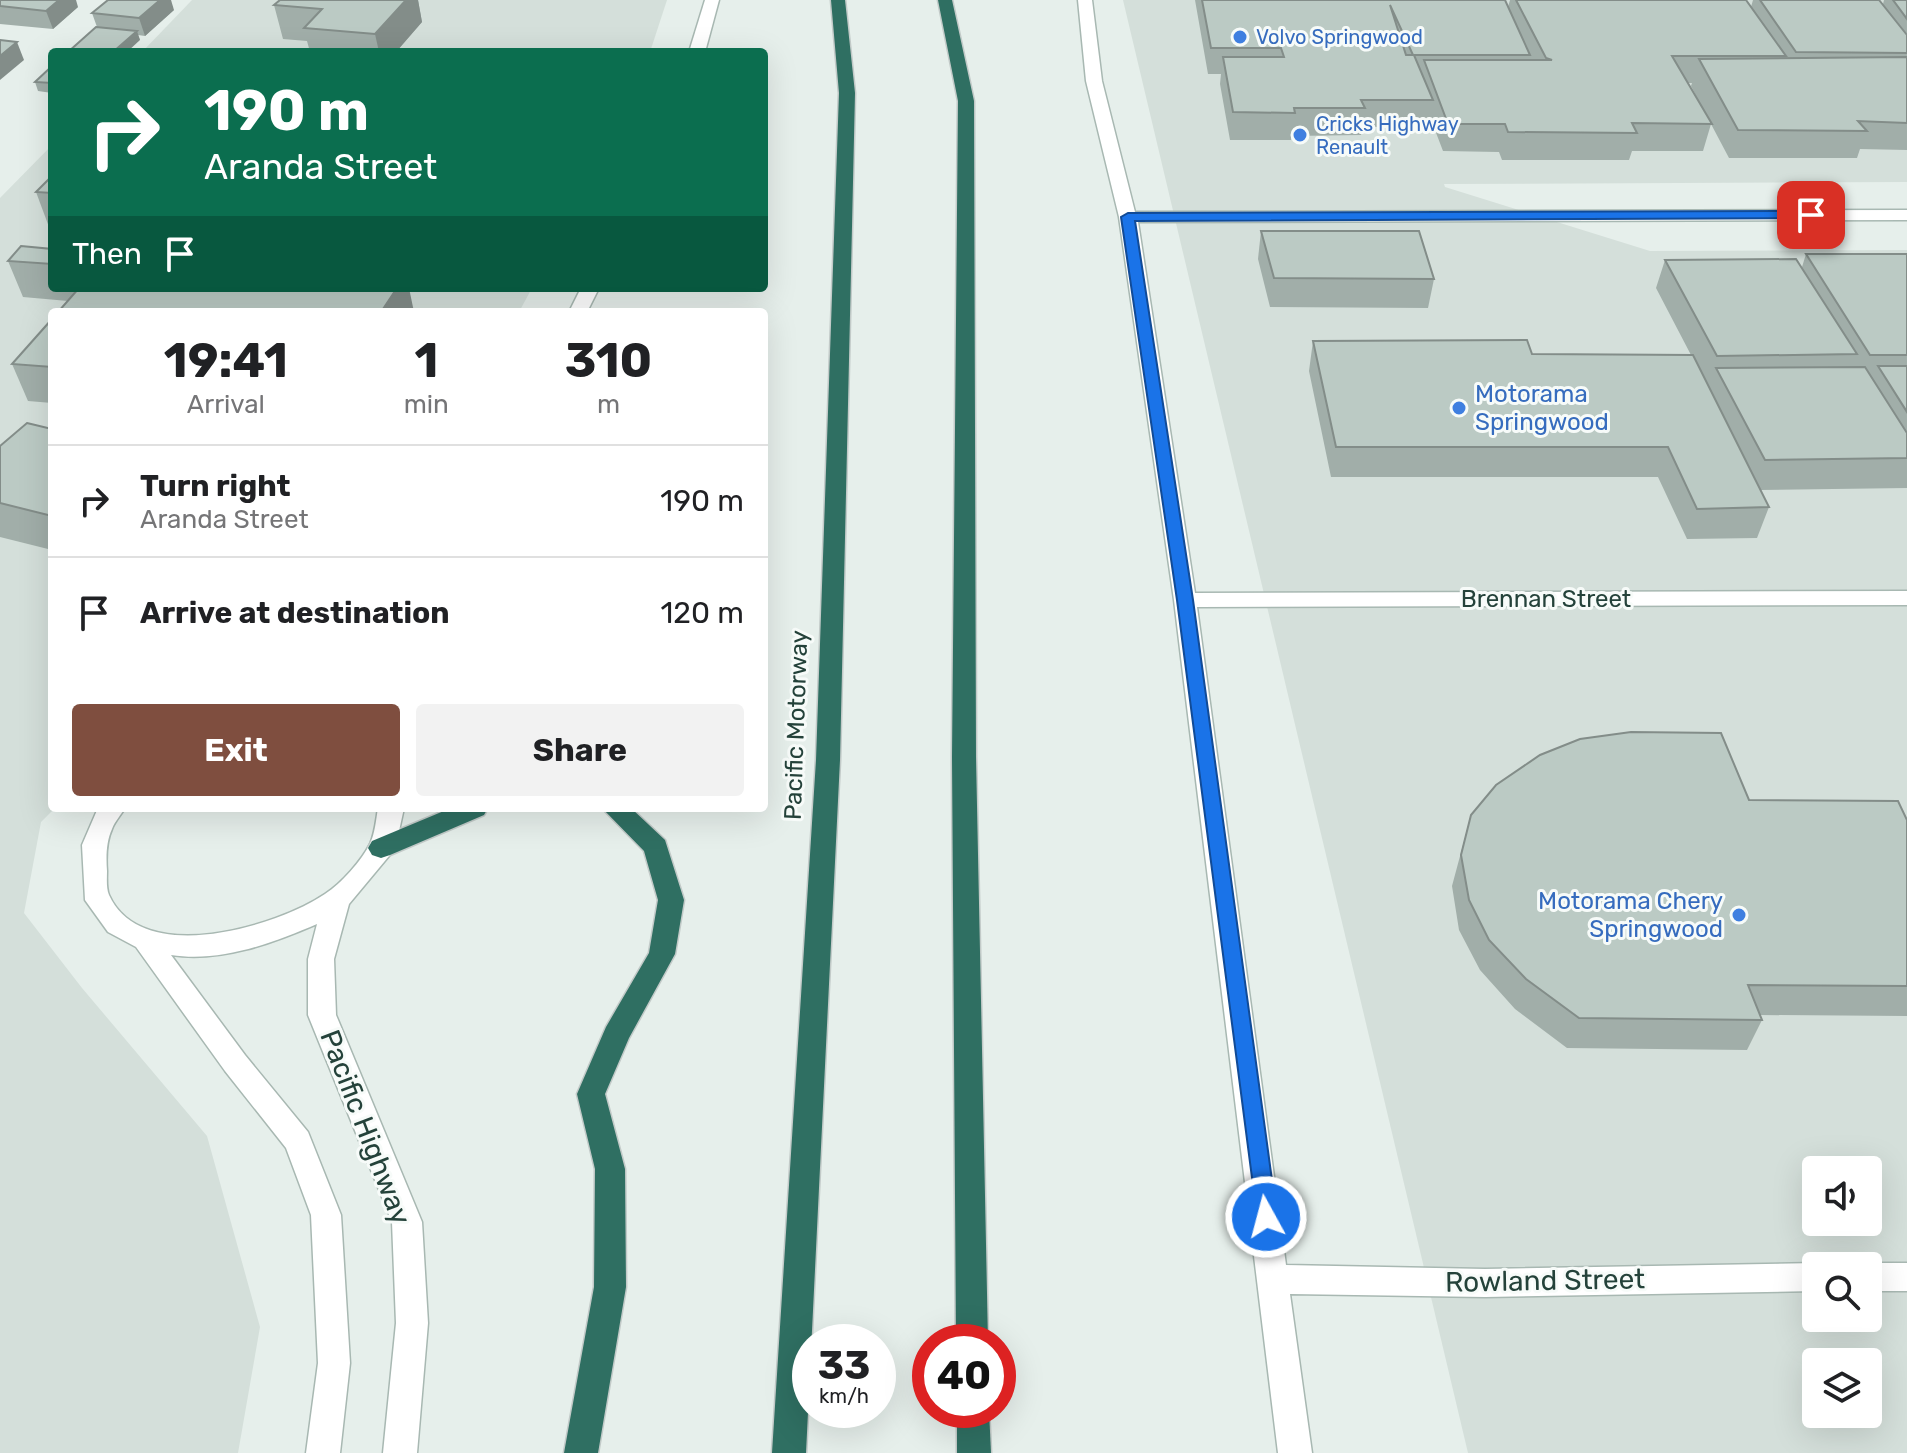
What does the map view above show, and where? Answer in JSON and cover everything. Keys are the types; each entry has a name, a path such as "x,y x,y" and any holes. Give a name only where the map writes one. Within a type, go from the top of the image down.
{"highway":[{"name":"Pacific Motorway","path":"789,1453 829,744 847,93 838,0"},
{"path":"945,0 966,101 964,757 972,1324"},
{"path":"381,848 466,812"},
{"path":"581,1453 610,1287 610,1169 591,1094 616,1035 662,954 671,900 656,847 619,812"},
{"path":"973,1428 974,1453"}],"street":[{"path":"698,48 712,0"},
{"path":"1085,0 1094,81 1128,217 1185,600 1295,1453"},
{"path":"1128,217 1907,215"},
{"name":"Brennan Street","path":"1185,600 1907,598"},
{"path":"110,812 92,848 96,898 110,917 146,941 235,1063 298,1141 326,1215 334,1363 323,1453"},
{"path":"146,941 187,947 228,943 282,929 337,899 381,848 390,812"},
{"name":"Pacific Highway","path":"337,899 321,959 322,1015 407,1222 412,1323 400,1453"},
{"name":"Rowland Street","path":"1274,1279 1485,1283 1802,1277"},
{"path":"1882,1277 1907,1277"}],"shaded area":[{"path":"192,0 667,0 651,48 146,48"},
{"path":"1123,0 1907,0 1907,182 1444,184 1445,187 1650,251 1907,250 1907,1453 1468,1453"},
{"path":"48,149 48,292 530,292 521,308 48,308 48,812 51,812 41,822 24,913 82,988 207,1136 260,1327 238,1453 0,1453 0,198"}],"building":[{"path":"0,0 59,0 46,11 0,6"},
{"path":"108,0 160,0 139,18 92,13"},
{"path":"280,0 406,0 375,34 304,28 322,9 274,5"},
{"path":"1202,0 1505,0 1530,55 1414,55 1433,100 1361,100 1365,108 1294,108 1295,113 1233,112 1223,57 1284,57 1281,48 1211,48","holes":["1390,5 1413,55 1406,55"]},
{"path":"1516,0 1746,0 1786,56 1672,56 1712,124 1632,123 1637,133 1508,132 1505,124 1448,124 1424,60 1552,60 1546,58"},
{"path":"1760,0 1879,0 1907,35 1907,53 1796,52"},
{"path":"1893,0 1907,0 1907,19"},
{"path":"96,27 137,31 118,48 72,48"},
{"path":"0,40 17,42 0,56"},
{"path":"1907,57 1907,123 1858,121 1867,131 1738,130 1699,59"},
{"path":"48,70 48,83 35,82"},
{"path":"48,180 48,193 36,192"},
{"path":"1261,231 1419,231 1434,279 1274,278"},
{"path":"21,246 48,249 48,264 8,261"},
{"path":"1806,254 1907,254 1907,355 1870,355"},
{"path":"1796,259 1857,354 1717,356 1665,260"},
{"path":"76,292 394,292 384,308 62,308"},
{"path":"48,324 48,367 12,364"},
{"path":"1527,340 1532,354 1693,355 1769,507 1697,509 1668,447 1336,447 1313,341"},
{"path":"1878,366 1907,366 1907,412"},
{"path":"1865,367 1907,433 1907,458 1765,460 1716,368"},
{"path":"27,423 48,428 48,515 0,503 0,446"},
{"path":"1631,732 1721,733 1749,800 1898,801 1907,820 1907,986 1748,985 1762,1020 1579,1018 1526,979 1489,940 1469,900 1461,855 1471,815 1496,785 1540,755 1580,739"}],"place":[{"name":"Volvo Springwood","path":"1240,37"},
{"name":"Cricks Highway Renault","path":"1300,135"},
{"name":"Motorama Springwood","path":"1459,408"},
{"name":"Motorama Chery Springwood","path":"1739,915"}],"route":[{"path":"1266,1217 1185,600 1128,217 1811,215"}]}
